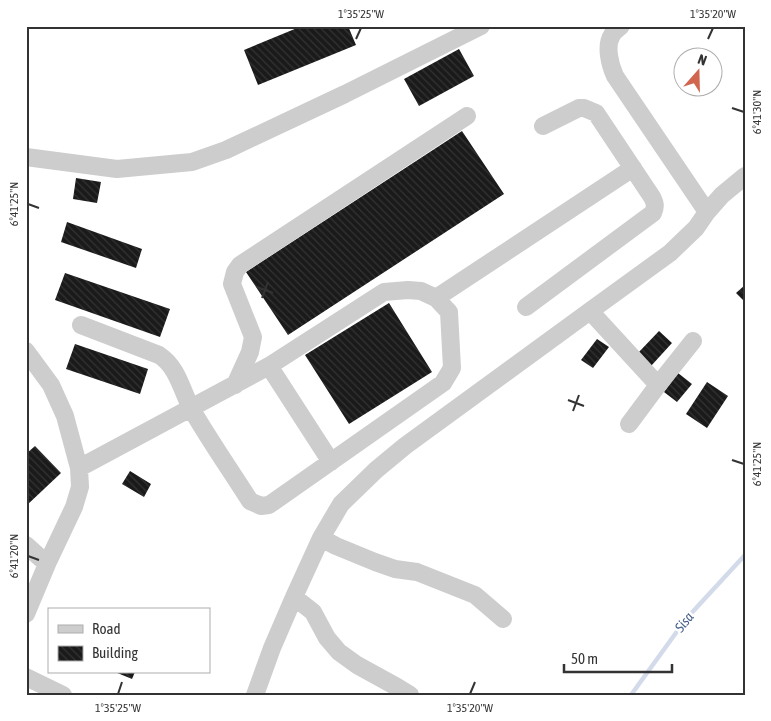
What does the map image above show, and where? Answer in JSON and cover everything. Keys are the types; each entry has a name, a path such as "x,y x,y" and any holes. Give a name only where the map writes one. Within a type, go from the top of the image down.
{"street":[{"path":"26,157 117,169 192,162 226,150 337,98 482,26"},
{"path":"621,26 611,36 610,66 707,212"},
{"path":"526,307 653,213 656,207 633,168 596,113 579,108 543,126"},
{"path":"235,385 250,352 253,337 232,284 234,272 240,265 467,116"},
{"path":"436,298 633,168"},
{"path":"255,695 272,648 294,597 321,538 340,504 405,446 670,253 696,228 722,195 744,177"},
{"path":"79,468 192,409 269,366 384,292 421,291 436,298 449,312 452,368 443,384 269,505 261,506 250,501 192,409 171,365 166,359 81,325"},
{"path":"590,311 658,385"},
{"path":"628,424 693,341"},
{"path":"26,351 50,386 65,416 79,468 80,487 74,507 26,614"},
{"path":"269,366 331,462"},
{"path":"321,538 381,564 395,569 417,572 475,595 503,619"},
{"path":"26,545 47,564"},
{"path":"294,597 313,612 327,638 339,652 357,665 410,695"},
{"path":"26,677 63,695"}],"building":[{"path":"302,26 348,26 356,45 258,85 244,50"},
{"path":"459,49 474,76 419,106 404,79"},
{"path":"462,131 504,194 288,335 246,272"},
{"path":"76,178 101,182 97,203 73,199"},
{"path":"67,222 142,249 136,268 61,242"},
{"path":"65,273 170,309 160,337 55,300"},
{"path":"745,285 745,302 736,293"},
{"path":"389,303 432,372 349,424 305,355"},
{"path":"659,331 672,343 651,366 638,353"},
{"path":"597,339 609,347 593,368 581,360"},
{"path":"75,344 148,369 140,394 66,369"},
{"path":"678,373 692,384 677,402 664,392"},
{"path":"707,382 728,396 707,428 686,414"},
{"path":"35,446 61,473 26,506 26,454"},
{"path":"130,471 151,484 144,497 122,484"},
{"path":"120,674 134,674 132,679"}],"waterway":[{"name":"Sisa","path":"631,695 686,619 745,555"}]}
